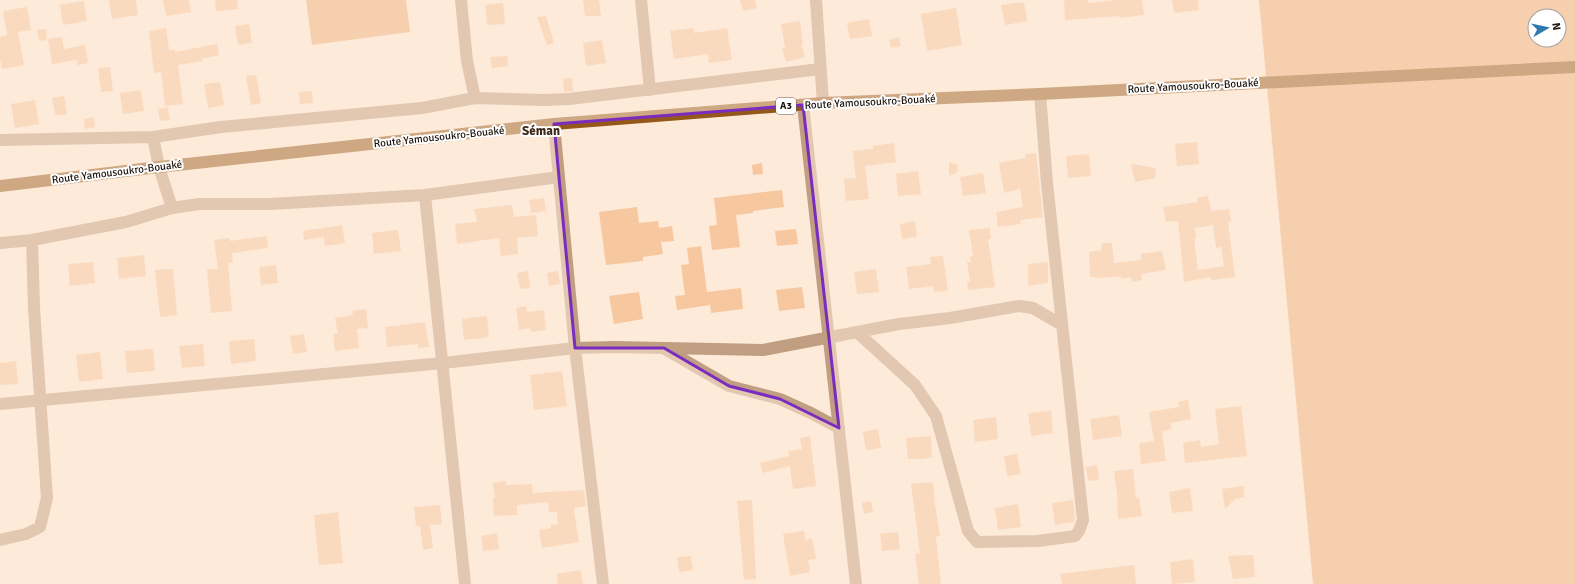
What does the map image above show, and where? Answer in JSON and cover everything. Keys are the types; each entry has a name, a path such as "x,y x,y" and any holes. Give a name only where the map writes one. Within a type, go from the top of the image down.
{"main road":[{"name":"Route Yamousoukro-Bouaké","path":"0,186 554,124 803,104 1040,94 1575,66"}],"street":[{"path":"462,0 467,62 475,98"},
{"path":"641,0 650,90"},
{"path":"816,0 823,103"},
{"path":"0,140 153,137 221,126 422,108 475,98 544,100 650,90 820,69"},
{"path":"858,333 916,385 936,416 968,531 977,542 1038,541 1075,536 1079,531 1083,520 1047,183 1040,94"},
{"path":"803,104 856,584"},
{"path":"554,124 575,348 603,584"},
{"path":"153,137 159,167 172,208"},
{"path":"0,244 32,240 126,222 172,208 199,204 270,204 425,195 559,177"},
{"path":"425,195 465,584"},
{"path":"0,540 26,534 40,528 47,498 34,308 32,240"},
{"path":"0,404 443,363 575,348 615,346 763,350 899,324 950,318 1019,306 1033,308 1062,325"},
{"path":"664,348 729,386 780,399 839,428"}],"highlighted area":[{"path":"803,105 839,428 780,399 729,386 664,348 575,348 554,124"}],"shaded area":[{"path":"306,0 406,0 410,32 312,45"},
{"path":"1259,0 1575,0 1575,584 1313,584"}],"building":[{"path":"109,0 136,0 138,15 112,19"},
{"path":"163,0 189,0 191,12 166,16"},
{"path":"215,0 237,0 238,9 216,11"},
{"path":"583,0 599,0 601,16 585,16"},
{"path":"740,0 755,0 757,8 743,11"},
{"path":"1064,0 1087,0 1088,3 1118,0 1142,0 1144,15 1120,18 1120,16 1065,20"},
{"path":"1172,0 1198,0 1199,10 1174,13"},
{"path":"84,1 87,21 63,25 60,5"},
{"path":"1024,2 1027,21 1005,25 1001,5"},
{"path":"503,3 505,24 487,25 485,5"},
{"path":"27,7 31,30 18,32 24,65 2,69 0,59 0,37 7,35 3,11"},
{"path":"956,8 962,45 927,51 921,14"},
{"path":"546,16 554,43 547,45 537,17"},
{"path":"869,19 872,36 850,39 847,23"},
{"path":"800,21 803,44 801,44 805,57 786,62 782,49 785,48 781,24"},
{"path":"249,24 252,43 238,45 235,26"},
{"path":"166,28 169,50 175,50 175,52 217,44 219,55 202,59 203,61 178,65 183,104 165,106 161,72 154,73 149,31"},
{"path":"693,28 694,33 727,28 732,60 709,63 708,54 674,59 670,31"},
{"path":"46,29 47,40 39,41 37,30"},
{"path":"62,37 64,49 85,45 88,63 77,65 77,60 52,64 48,39"},
{"path":"899,37 901,46 891,48 889,40"},
{"path":"602,40 606,63 586,66 583,43"},
{"path":"507,56 508,66 492,68 490,57"},
{"path":"110,67 113,91 101,92 98,68"},
{"path":"256,75 261,103 251,105 246,76"},
{"path":"572,78 573,91 564,92 563,79"},
{"path":"220,82 224,105 208,108 204,84"},
{"path":"141,90 144,111 123,114 120,93"},
{"path":"312,91 313,103 300,104 299,92"},
{"path":"64,96 67,114 55,115 52,98"},
{"path":"35,100 39,124 15,128 11,104"},
{"path":"168,107 170,120 160,121 158,109"},
{"path":"94,117 95,127 85,129 84,119"},
{"path":"1197,142 1199,164 1177,166 1175,144"},
{"path":"894,143 896,162 865,166 869,199 846,201 844,179 856,178 853,151 873,149 873,146"},
{"path":"1036,153 1043,217 1020,220 1021,224 998,227 996,212 1023,207 1020,189 1004,193 999,163 1025,158 1025,154"},
{"path":"1089,154 1091,176 1068,178 1066,156"},
{"path":"762,163 763,174 753,175 752,165"},
{"path":"949,163 957,164 958,172 949,176"},
{"path":"1131,164 1156,168 1155,178 1135,182"},
{"path":"918,171 921,194 898,196 896,174"},
{"path":"983,173 986,193 963,196 960,177"},
{"path":"782,190 784,207 736,215 740,247 712,250 709,226 717,225 714,198"},
{"path":"1208,196 1211,211 1229,209 1231,222 1228,222 1235,277 1211,280 1211,277 1184,282 1178,221 1166,222 1163,207 1198,202 1197,198","holes":["1213,225 1216,248 1221,247 1224,266 1198,270 1194,238 1196,238 1195,228"]},
{"path":"544,198 546,211 531,213 529,200"},
{"path":"512,205 514,217 536,215 538,236 517,238 518,254 501,256 499,238 457,244 455,224 477,222 474,209"},
{"path":"637,207 639,223 658,221 659,228 672,226 674,241 661,242 663,254 643,257 643,261 606,265 599,212"},
{"path":"915,221 917,237 902,239 900,224"},
{"path":"342,225 345,243 325,246 324,237 304,240 303,231"},
{"path":"990,228 991,239 988,239 995,287 968,290 967,282 970,281 967,262 971,262 970,257 973,256 969,230"},
{"path":"796,229 798,244 777,246 775,231"},
{"path":"398,230 401,251 374,254 372,233"},
{"path":"267,236 268,248 232,253 233,262 228,263 232,311 211,313 207,270 218,269 214,240 230,238 230,241"},
{"path":"1102,243 1112,243 1114,263 1141,260 1141,254 1162,251 1166,270 1141,274 1142,280 1132,282 1131,277 1121,279 1121,276 1104,278 1090,277 1089,252 1101,250"},
{"path":"701,246 707,292 741,288 743,309 711,313 710,305 677,310 675,296 685,295 681,265 689,264 687,248"},
{"path":"144,255 146,276 119,279 117,258"},
{"path":"943,256 948,291 934,292 933,286 909,289 906,267 931,264 930,257"},
{"path":"93,262 95,283 70,286 68,264"},
{"path":"1048,262 1048,283 1028,286 1028,264"},
{"path":"276,265 278,283 261,285 259,267"},
{"path":"173,269 177,315 160,317 155,270"},
{"path":"876,269 879,292 857,294 854,272"},
{"path":"528,271 530,288 520,289 517,273"},
{"path":"558,271 560,284 549,286 547,273"},
{"path":"802,287 805,308 779,311 776,290"},
{"path":"639,292 643,319 614,324 609,296"},
{"path":"526,306 527,312 544,310 546,330 531,332 531,328 519,330 516,308"},
{"path":"366,309 368,328 357,329 359,348 335,351 333,334 338,334 335,318 353,315 352,311"},
{"path":"487,316 489,337 464,340 462,319"},
{"path":"425,322 429,347 418,348 418,344 387,347 385,327"},
{"path":"304,334 307,352 293,354 290,336"},
{"path":"254,339 256,361 231,364 229,341"},
{"path":"203,344 205,366 182,368 179,346"},
{"path":"153,349 155,371 127,373 125,351"},
{"path":"100,352 103,379 79,382 76,355"},
{"path":"16,361 18,384 0,385 0,363"},
{"path":"562,371 567,406 534,410 530,375"},
{"path":"1188,400 1191,419 1170,423 1172,429 1162,431 1166,461 1141,464 1139,443 1154,441 1149,412 1179,407 1178,402"},
{"path":"1241,406 1247,456 1185,463 1183,443 1200,440 1201,447 1219,444 1215,409"},
{"path":"1051,411 1053,433 1031,436 1028,413"},
{"path":"1119,415 1122,436 1093,440 1090,419"},
{"path":"996,417 998,439 975,442 973,420"},
{"path":"878,429 881,448 866,450 863,432"},
{"path":"810,436 816,486 793,489 790,466 763,473 760,463 789,456 788,451 802,449 800,438"},
{"path":"931,436 932,457 924,459 908,459 906,438"},
{"path":"1017,454 1021,474 1007,476 1004,456"},
{"path":"1097,465 1099,480 1088,481 1086,467"},
{"path":"1133,469 1136,498 1139,498 1142,516 1118,519 1118,500 1114,471"},
{"path":"506,481 506,485 532,484 533,493 584,490 586,506 574,508 579,542 542,548 539,530 551,528 551,525 558,524 557,512 549,512 548,502 517,505 517,515 494,516 493,498 495,498 493,483"},
{"path":"933,482 940,536 936,537 941,584 919,584 915,554 920,553 911,484"},
{"path":"1244,486 1244,497 1235,499 1225,509 1222,489"},
{"path":"1190,488 1193,511 1172,513 1169,492"},
{"path":"752,500 756,579 744,580 737,501"},
{"path":"1073,500 1074,522 1055,525 1052,503"},
{"path":"871,501 873,512 864,514 862,503"},
{"path":"1018,504 1021,527 998,530 995,508"},
{"path":"440,505 442,524 430,525 433,548 423,550 420,526 416,526 414,507"},
{"path":"338,512 343,563 319,565 314,515"},
{"path":"804,531 805,540 812,538 816,559 808,560 810,572 790,576 783,534"},
{"path":"898,532 900,549 882,551 880,534"},
{"path":"497,533 499,549 483,551 481,536"},
{"path":"1253,555 1255,577 1233,579 1228,556"},
{"path":"691,556 693,570 679,572 677,557"},
{"path":"1193,559 1195,582 1172,584 1170,562"},
{"path":"1134,565 1136,584 1062,584 1060,574"},
{"path":"581,570 583,584 558,584 557,574"}],"district":[{"name":"Séman","path":"541,131"}]}
